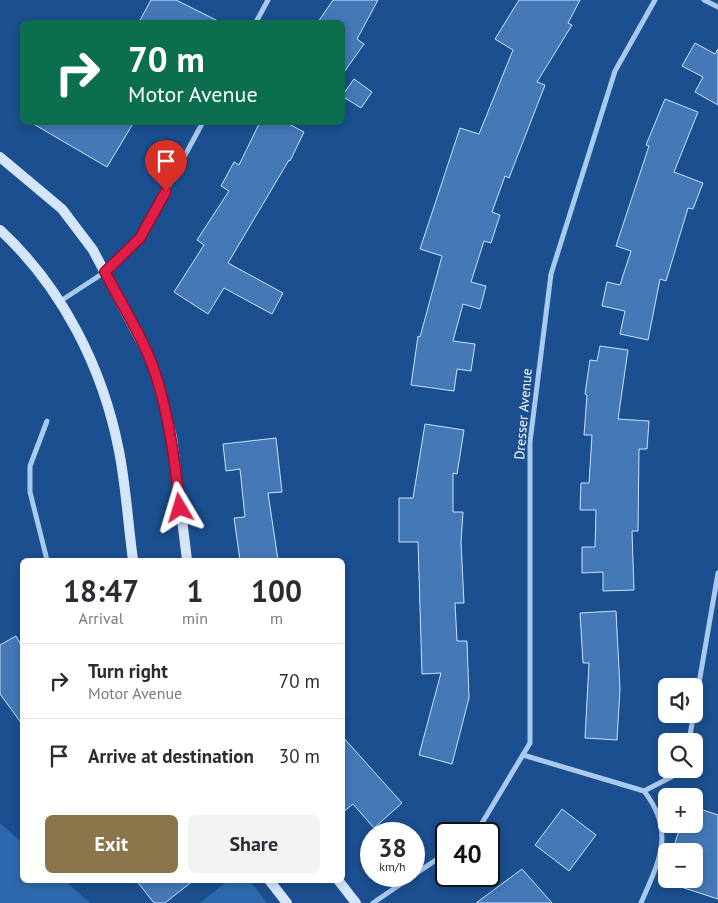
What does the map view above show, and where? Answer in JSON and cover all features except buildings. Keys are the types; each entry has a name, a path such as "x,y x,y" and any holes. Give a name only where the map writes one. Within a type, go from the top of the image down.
{"street":[{"path":"257,20 268,0"},
{"name":"Dresser Avenue","path":"483,822 530,743 530,442 551,274 615,72 654,0"},
{"path":"704,0 718,7"},
{"path":"59,302 105,272 140,238 201,125"},
{"path":"0,157 62,209 93,250 147,353 157,378 172,437 187,558"},
{"path":"0,230 35,266 77,330 102,390 113,422 120,452 133,558"},
{"path":"46,558 30,492 30,466 48,421"},
{"path":"690,733 718,573"},
{"path":"523,755 644,791 660,816 664,834 655,871 640,903"},
{"path":"644,791 669,778"},
{"path":"373,903 435,861"},
{"path":"271,883 287,903"},
{"path":"340,883 356,903"}],"shaded area":[{"path":"0,823 20,841 20,883 67,883 90,903 0,903"},
{"path":"225,883 251,883 267,903 200,903"}],"route":[{"path":"166,191 140,238 105,272 147,353 157,378 172,437 180,508"}]}
